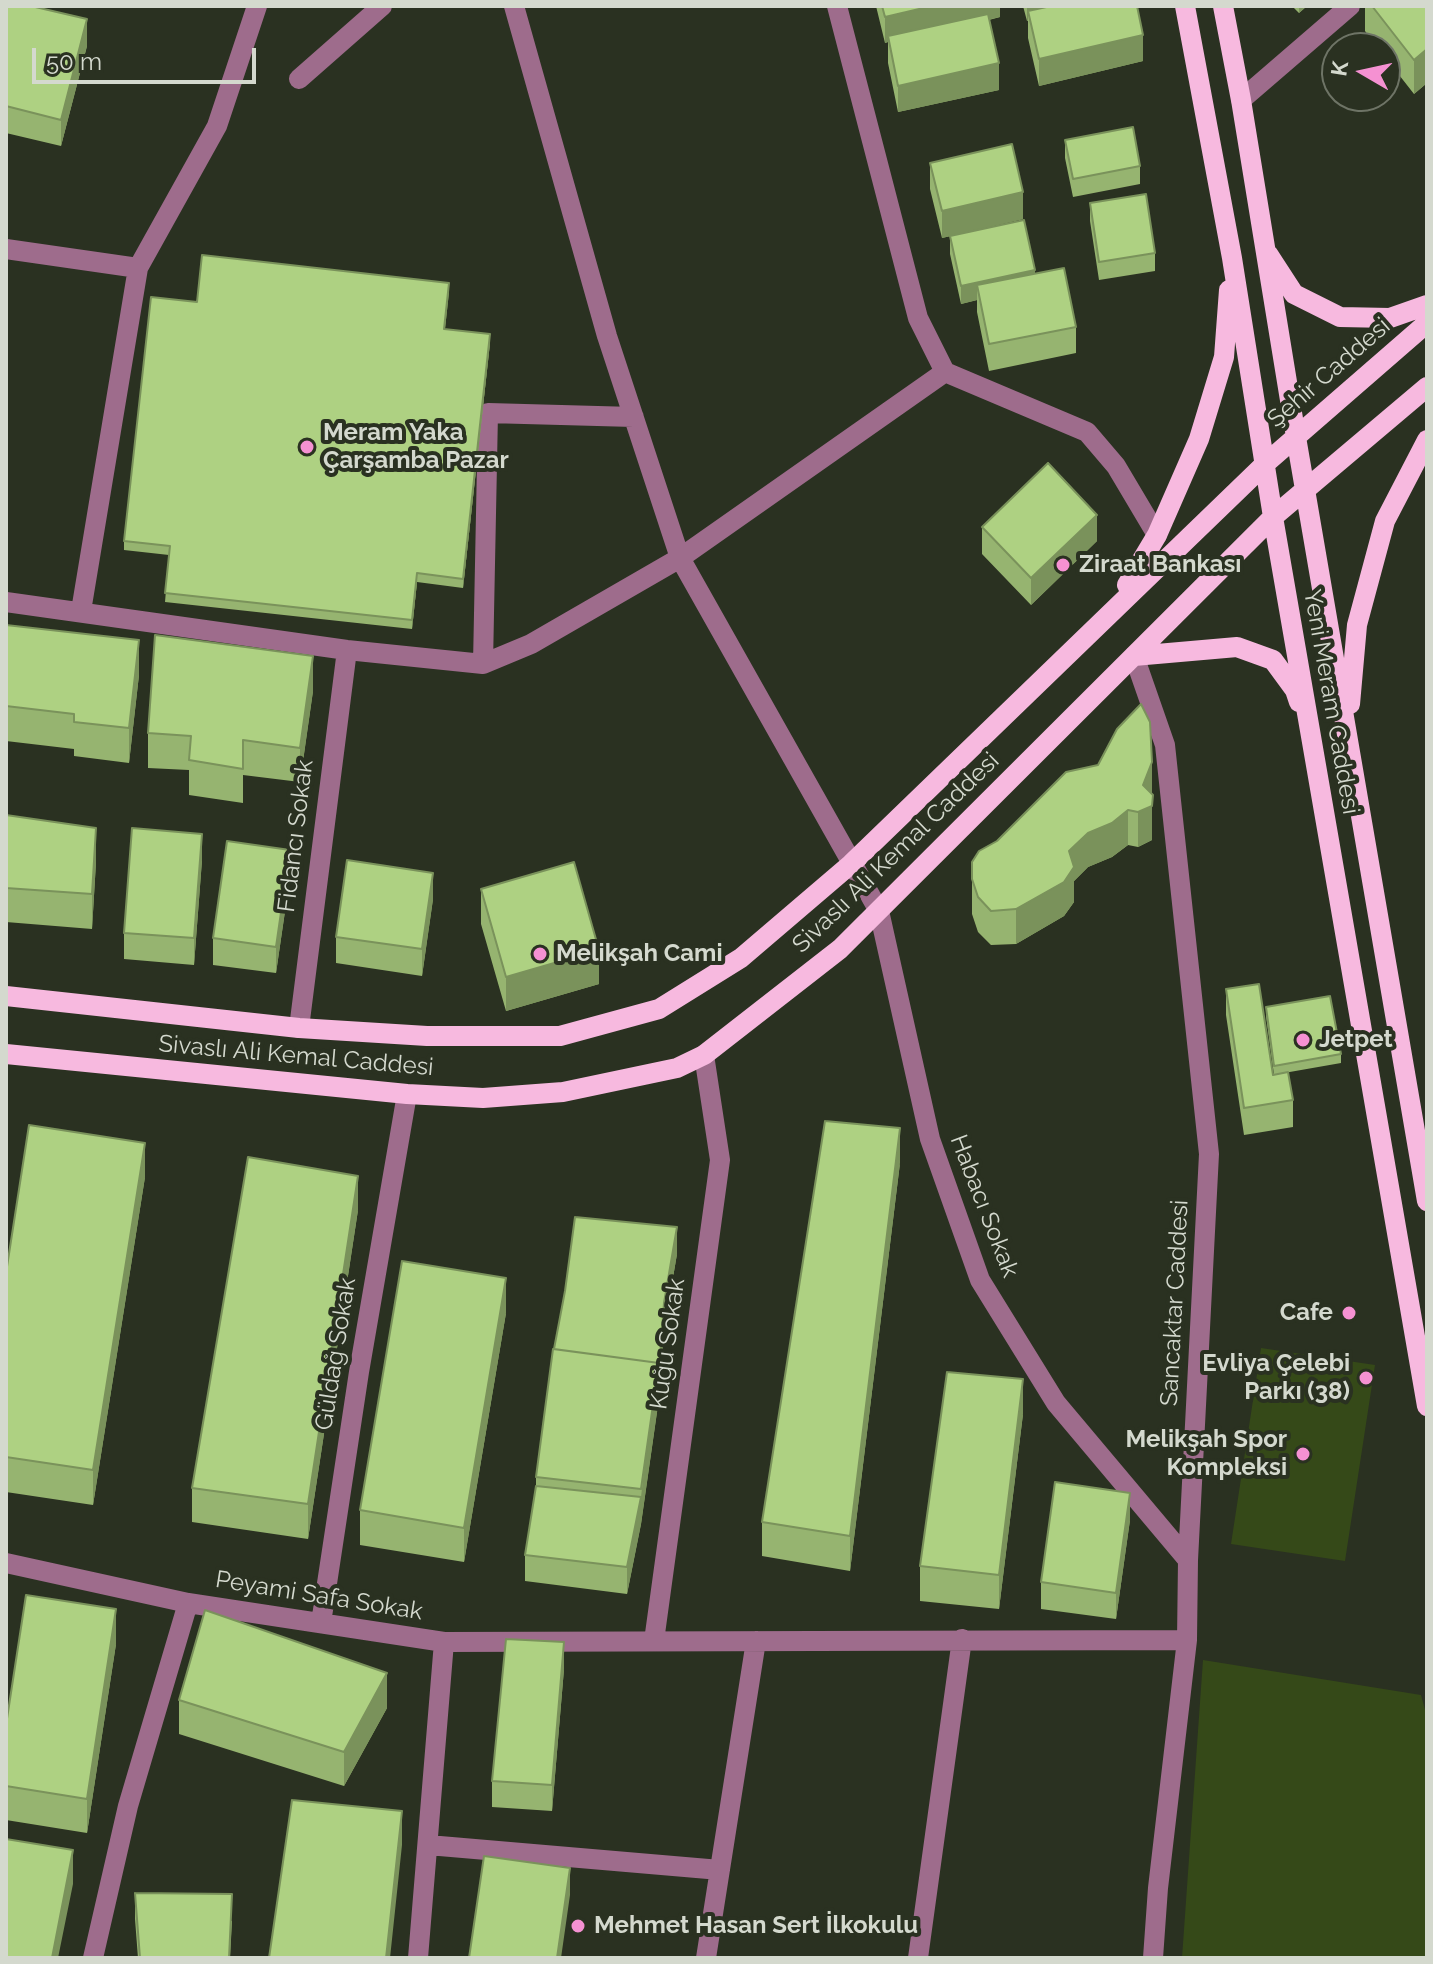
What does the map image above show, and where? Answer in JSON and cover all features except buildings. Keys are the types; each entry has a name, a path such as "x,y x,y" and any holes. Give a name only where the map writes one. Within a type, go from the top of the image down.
{"main road":[{"name":"Yeni Meram Caddesi","path":"1185,6 1232,258 1273,517 1427,1406"},
{"name":"Yeni Meram Caddesi","path":"1223,6 1427,1201"},
{"path":"1264,248 1294,294 1340,317 1390,318 1427,305"},
{"path":"1115,605 1157,535 1199,439 1224,357 1232,258"},
{"name":"Şehir Caddesi","path":"1266,463 1427,323"},
{"path":"1273,517 1427,387"},
{"path":"1348,732 1357,625 1385,521 1427,440"},
{"name":"Sivaslı Ali Kemal Caddesi","path":"6,996 299,1028 427,1036 560,1036 659,1009 741,958 851,864 1115,605 1266,463"},
{"name":"Sivaslı Ali Kemal Caddesi","path":"6,1054 407,1094 483,1098 563,1092 677,1068 704,1055 840,949 1273,517"},
{"path":"1134,656 1237,647 1273,660 1295,690 1311,735"}],"street":[{"path":"81,611 138,268 217,126 257,6"},
{"path":"299,79 382,6"},
{"name":"Habacı Sokak","path":"514,6 607,336 680,558 879,911 930,1139 980,1280 1056,1403 1188,1560"},
{"path":"837,6 918,318 945,372 1087,432 1116,466 1157,535"},
{"path":"1241,100 1350,6"},
{"path":"6,249 138,268"},
{"path":"6,602 347,650 483,664 531,644 680,558 945,372"},
{"path":"483,664 488,413 634,417"},
{"name":"Fidancı Sokak","path":"299,1028 347,650"},
{"name":"Sancaktar Caddesi","path":"1134,656 1165,745 1209,1154 1188,1560 1187,1640 1158,1888 1153,1958"},
{"name":"Kuğu Sokak","path":"654,1641 720,1160 704,1055"},
{"name":"Güldağ Sokak","path":"321,1623 359,1372 407,1094"},
{"path":"6,1563 188,1603"},
{"name":"Peyami Safa Sokak","path":"93,1958 128,1806 188,1603 444,1642 418,1958"},
{"path":"918,1958 962,1639"},
{"path":"444,1642 1187,1640"},
{"path":"706,1958 756,1641"},
{"path":"428,1845 720,1870"}],"green space":[{"name":"Melikşah Spor Kompleksi","path":"1261,1348 1375,1365 1345,1561 1231,1544"},
{"path":"1203,1660 1421,1695 1427,1717 1427,1958 1182,1958"}],"place":[{"name":"Meram Yaka Çarşamba Pazar","path":"307,447"},
{"name":"Ziraat Bankası","path":"1063,565"},
{"name":"Melikşah Cami","path":"540,954"},
{"name":"Jetpet","path":"1303,1040"},
{"name":"Cafe","path":"1349,1313"},
{"name":"Evliya Çelebi Parkı (38)","path":"1366,1378"},
{"name":"Melikşah Spor Kompleksi","path":"1303,1454"},
{"name":"Mehmet Hasan Sert İlkokulu","path":"578,1926"}]}
